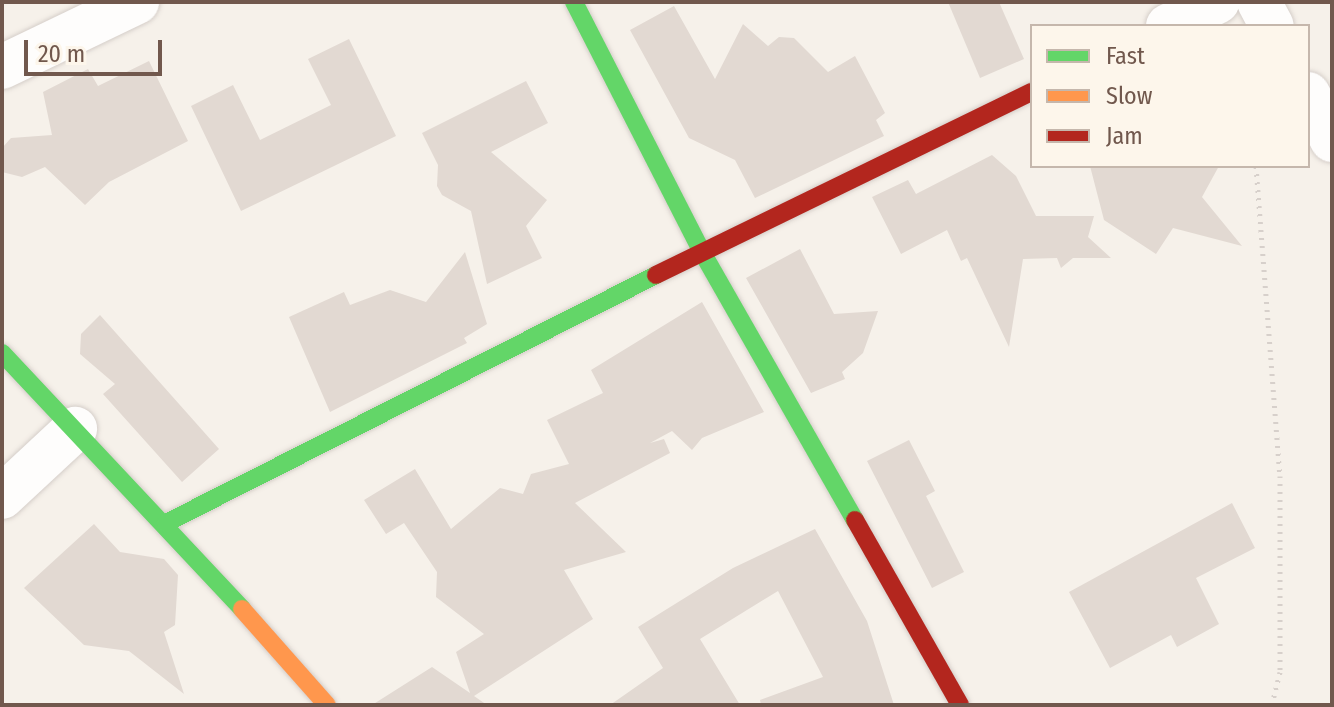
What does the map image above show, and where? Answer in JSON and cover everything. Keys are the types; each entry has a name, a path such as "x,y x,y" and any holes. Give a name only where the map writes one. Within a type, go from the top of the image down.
{"street":[{"path":"2,67 137,2"},
{"path":"574,2 702,252 960,705"},
{"path":"1172,24 1217,2"},
{"path":"1259,2 1271,24"},
{"path":"166,523 702,252 1030,93"},
{"path":"1310,98 1332,140"},
{"path":"2,353 166,523 327,705"},
{"path":"2,497 75,429"}],"path":[{"path":"1256,168 1280,476 1280,672 1272,705"}],"building":[{"path":"948,2 999,2 1024,59 980,78"},
{"path":"674,6 715,79 743,24 768,46 779,37 794,38 828,72 855,56 885,113 876,120 884,136 755,198 735,160 689,138 630,30"},
{"path":"349,39 396,136 241,211 191,106 233,85 260,140 331,105 308,59"},
{"path":"149,61 188,141 109,182 85,205 45,167 22,177 2,172 2,148 11,138 52,135 43,92 88,69 98,86"},
{"path":"526,81 548,123 491,152 547,200 526,226 542,258 487,284 471,211 442,195 437,186 438,165 422,133"},
{"path":"992,155 1016,176 1036,216 1094,216 1088,237 1111,258 1073,258 1061,268 1057,258 1023,259 1009,347 967,258 961,261 947,230 901,254 872,197 908,180 916,194"},
{"path":"1091,168 1218,168 1202,197 1242,246 1173,228 1156,254 1104,220"},
{"path":"800,249 834,314 878,311 863,353 842,372 845,379 811,393 746,278"},
{"path":"465,252 487,324 464,338 467,343 330,412 289,317 344,292 350,305 390,290 426,302"},
{"path":"702,302 764,412 702,438 692,450 672,431 650,443 664,439 670,453 575,503 626,552 564,570 593,619 474,696 487,705 372,705 432,667 470,693 456,652 484,634 436,597 437,572 404,523 386,534 364,500 415,469 451,529 500,488 523,494 531,474 569,464 547,420 603,393 591,370"},
{"path":"100,315 219,449 182,482 103,394 115,384 80,354 81,334"},
{"path":"909,440 935,491 926,496 964,572 932,588 867,461"},
{"path":"1232,503 1255,548 1196,578 1219,624 1177,647 1171,635 1110,668 1069,592"},
{"path":"94,524 120,552 164,559 178,575 175,625 164,632 184,694 129,651 84,645 24,588"},
{"path":"815,529 867,621 894,705 761,705 760,700 823,677 778,591 700,639 740,705 610,705 663,668 638,627 733,568"}],"traffic: fast":[{"path":"574,2 702,252 855,520"},
{"path":"166,523 656,275"},
{"path":"2,353 242,609"}],"traffic: slow":[{"path":"242,609 327,705"}],"traffic: jam":[{"path":"656,275 1030,93"},
{"path":"855,520 960,705"}]}
